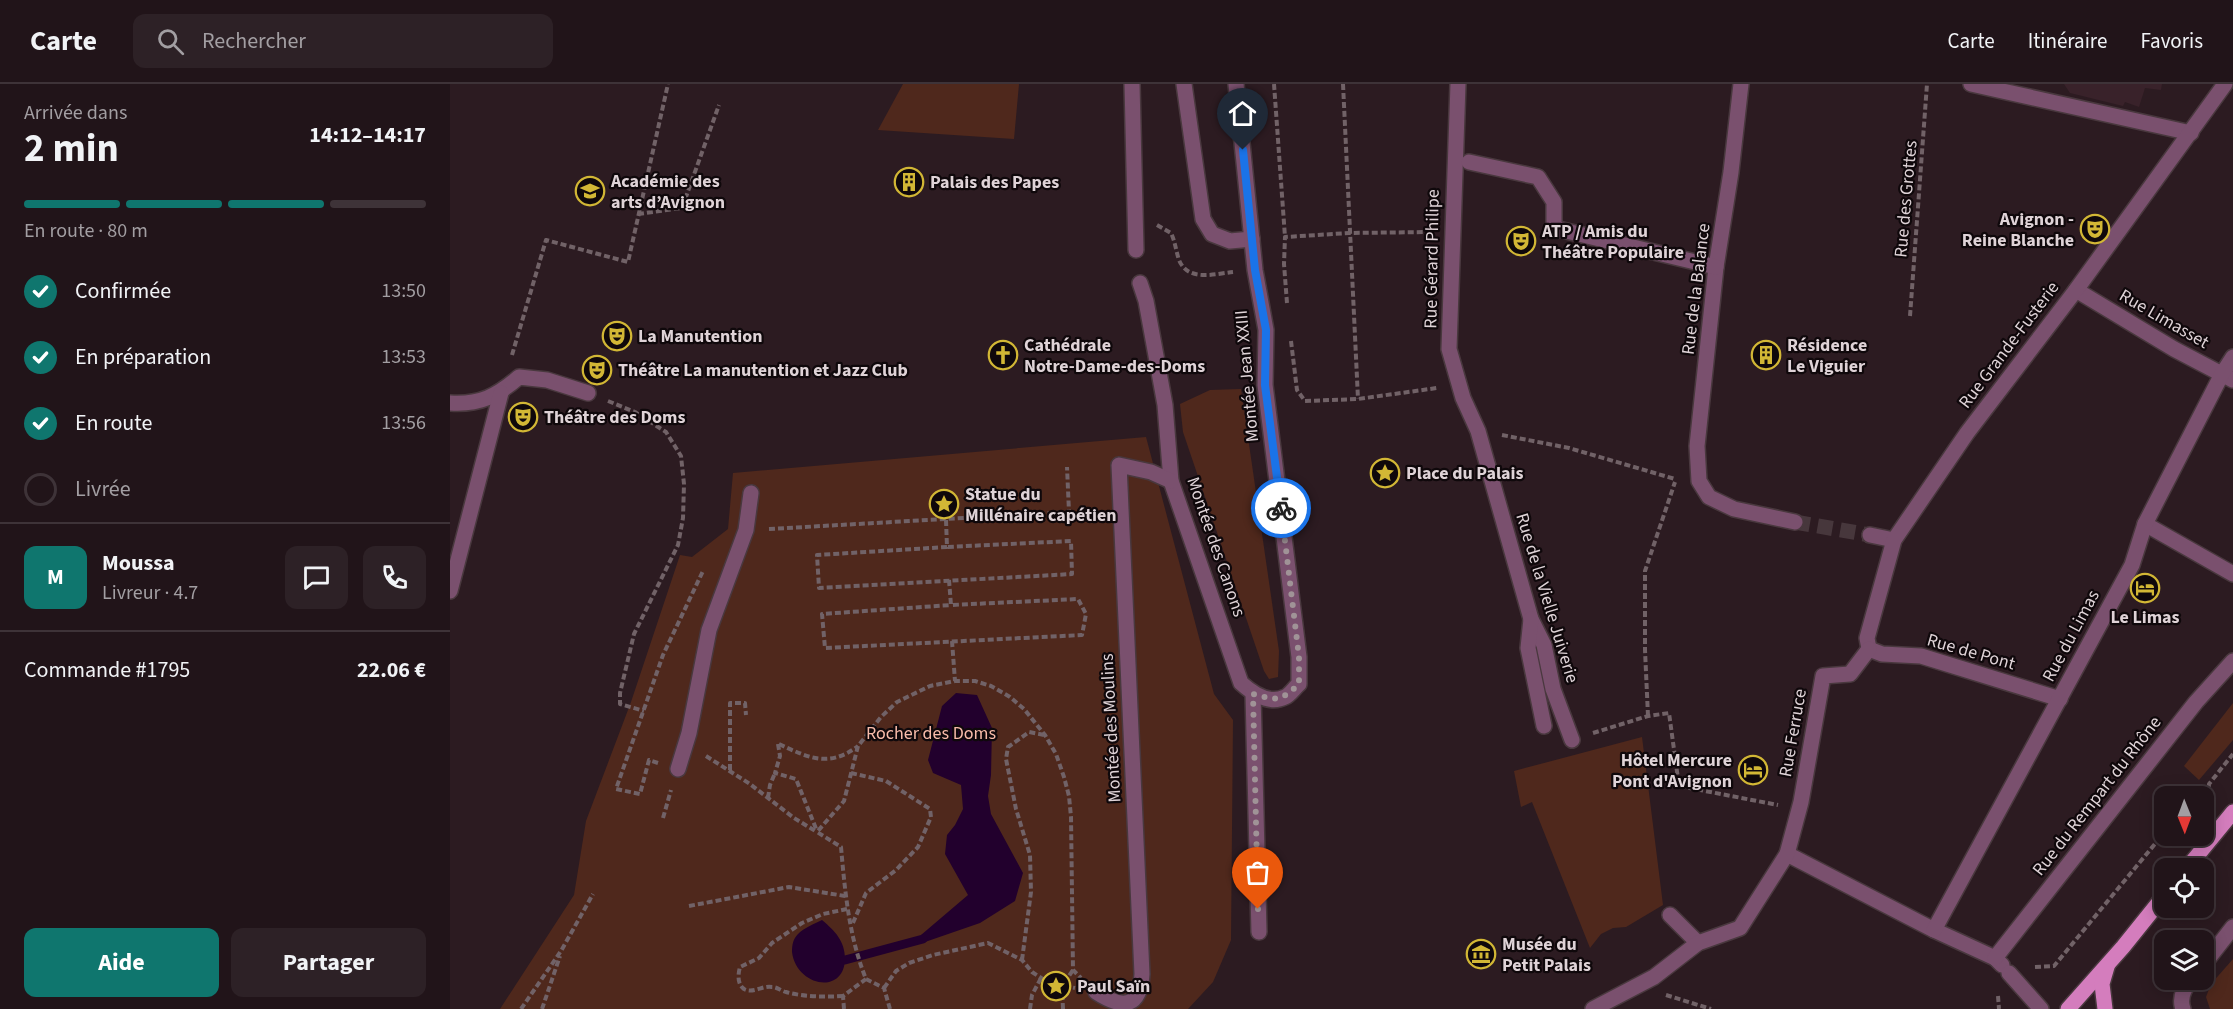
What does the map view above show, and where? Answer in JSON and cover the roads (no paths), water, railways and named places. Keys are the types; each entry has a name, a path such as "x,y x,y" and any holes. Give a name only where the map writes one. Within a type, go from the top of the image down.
{"main road":[{"path":"2195,858 2233,812"},
{"path":"2068,1009 2154,908"},
{"path":"2105,1009 2102,984 2108,964"}],"street":[{"path":"1132,84 1136,250"},
{"path":"1184,84 1203,219 1212,234 1230,241 1252,239"},
{"name":"Montée Jean XXIII","path":"1236,84 1255,270 1266,330 1265,385 1299,657 1299,684 1285,697 1271,699 1253,694"},
{"name":"Rue Gérard Philipe","path":"1458,84 1449,349 1478,431"},
{"name":"Rue de la Balance","path":"1741,84 1731,172 1716,267 1697,446 1699,481 1709,497 1734,509 1794,522"},
{"path":"1971,84 2191,133"},
{"name":"Rue Grande-Fusterie","path":"1869,649 1867,638 1894,540 1966,433 2076,290 2225,84"},
{"path":"1469,162 1538,177 1554,202 1554,228 1716,267"},
{"name":"Montée des Canons","path":"1140,283 1146,300 1166,405 1171,481 1242,683 1253,694"},
{"name":"Rue Limasset","path":"2076,290 2174,349 2227,377"},
{"name":"Rue du Limas","path":"1934,930 2132,565 2145,524 2227,377 2233,357"},
{"path":"450,403 468,404 501,393 519,377 547,380 588,393"},
{"path":"450,591 501,393"},
{"name":"Rue de la Vielle Juiverie","path":"1478,431 1531,619 1544,645 1553,689 1572,740"},
{"name":"Montée des Moulins","path":"1096,992 1116,1004 1129,1003 1137,997 1141,988 1142,974 1119,465 1151,472 1171,481"},
{"path":"678,769 689,733 709,630 746,530 751,493"},
{"path":"2145,524 2233,574"},
{"path":"1870,535 1894,540"},
{"path":"1531,619 1528,648 1544,726"},
{"name":"Rue de Pont","path":"1869,649 1882,654 1921,656 2060,699"},
{"name":"Rue Ferruce","path":"1593,1009 1654,977 1698,943 1740,927 1786,854 1799,808 1823,676 1850,674 1869,649"},
{"name":"Rue du Rempart du Rhône","path":"2002,965 2196,702 2233,661"},
{"path":"1253,694 1259,932"},
{"path":"1786,854 2002,965 2041,1009"},
{"path":"1670,915 1698,943"},
{"path":"2214,951 2233,927"},
{"path":"2183,1009 2180,1002 2184,990"}],"waterway":[{"path":"845,960 923,939"}],"tunnel":[{"path":"1795,522 1870,535"}],"place":[{"name":"Palais des Papes","path":"909,182"},
{"name":"Académie des arts d’Avignon","path":"590,191"},
{"name":"Avignon - Reine Blanche","path":"2095,229"},
{"name":"ATP / Amis du Théâtre Populaire","path":"1521,241"},
{"name":"La Manutention","path":"617,336"},
{"name":"Cathédrale Notre-Dame-des-Doms","path":"1003,355"},
{"name":"Résidence Le Viguier","path":"1766,355"},
{"name":"Théâtre La manutention et Jazz Club","path":"597,370"},
{"name":"Théâtre des Doms","path":"523,417"},
{"name":"Place du Palais","path":"1385,473"},
{"name":"Statue du Millénaire capétien","path":"944,504"},
{"name":"Le Limas","path":"2145,588"},
{"name":"Hôtel Mercure Pont d'Avignon","path":"1753,770"},
{"name":"Musée du Petit Palais","path":"1481,954"},
{"name":"Paul Saïn","path":"1056,986"}],"park label":[{"name":"Rocher des Doms","path":"931,733"}]}
